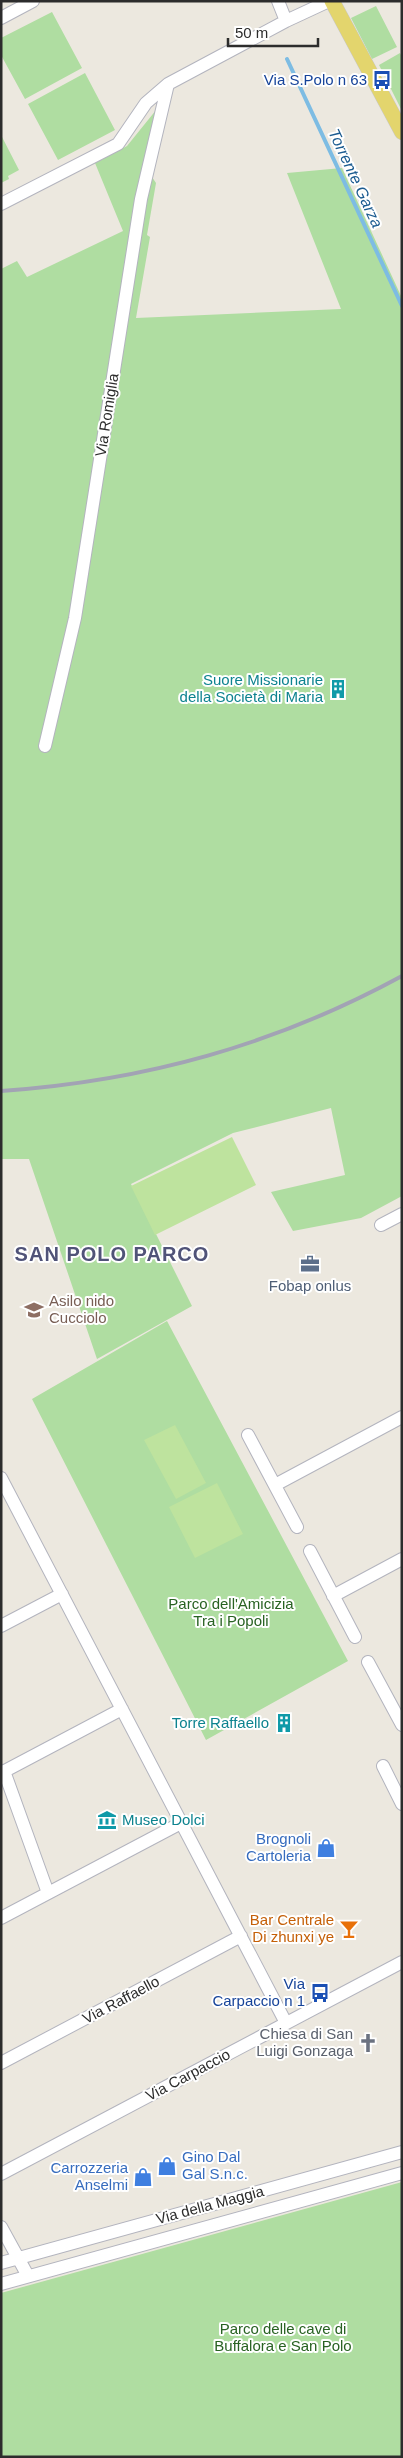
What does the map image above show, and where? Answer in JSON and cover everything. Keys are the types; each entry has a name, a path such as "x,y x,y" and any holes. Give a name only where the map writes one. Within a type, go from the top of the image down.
{"main road":[{"path":"330,1 402,132"}],"street":[{"path":"1,18 33,1"},
{"path":"278,1 286,20"},
{"path":"1,204 118,144 146,103 168,84 286,20 330,1"},
{"name":"Via Romiglia","path":"45,746 76,618 141,199 168,84"},
{"path":"381,1225 402,1214"},
{"path":"275,1484 402,1417"},
{"path":"248,1435 297,1527"},
{"path":"2,1482 286,2023"},
{"path":"310,1551 355,1637"},
{"path":"333,1596 402,1559"},
{"path":"1,1626 62,1594"},
{"path":"368,1662 397,1705 402,1725"},
{"path":"48,1893 2,1772 122,1709"},
{"path":"383,1766 402,1804"},
{"path":"1,1918 181,1823"},
{"name":"Via Raffaello","path":"1,2063 241,1936"},
{"name":"Via Carpaccio","path":"1,2174 402,1962"},
{"name":"Via della Maggia","path":"1,2263 402,2152"},
{"name":"Via della Maggia","path":"1,2284 402,2173"},
{"path":"1,2228 28,2276"}],"green space":[{"path":"376,6 397,47 372,59 351,18"},
{"path":"52,12 82,68 25,99 1,55 1,38"},
{"path":"400,53 402,57 402,111 379,65"},
{"path":"85,73 115,130 58,160 28,104"},
{"path":"165,99 148,171 156,183 147,235 150,237 136,318 341,309 287,173 342,168 402,298 402,1196 361,1218 293,1231 271,1192 345,1175 331,1108 233,1133 131,1184 192,1306 97,1359 29,1159 1,1159 1,269 17,261 27,277 123,231 95,163 127,146"},
{"path":"1,135 19,170 8,176 9,179 1,183"},
{"path":"232,1137 256,1185 155,1235 131,1186"},
{"name":"Parco dell'Amicizia Tra i Popoli","path":"167,1321 348,1661 206,1740 32,1399"},
{"path":"175,1425 206,1483 176,1499 144,1440"},
{"path":"217,1483 243,1534 195,1558 169,1507"},
{"name":"Parco delle cave di Buffalora e San Polo","path":"402,2182 402,2457 1,2457 1,2293"}],"waterway":[{"name":"Torrente Garza","path":"287,59 402,306"}],"railway":[{"path":"1,1091 107,1079 208,1056 306,1022 402,976"}],"place":[{"name":"Via S.Polo n 63","path":"382,80"},
{"name":"Suore Missionarie della Società di Maria","path":"338,689"},
{"name":"Fobap onlus","path":"310,1264"},
{"name":"Asilo nido Cucciolo","path":"34,1310"},
{"name":"Torre Raffaello","path":"284,1723"},
{"name":"Museo Dolci","path":"107,1820"},
{"name":"Brognoli Cartoleria","path":"326,1848"},
{"name":"Bar Centrale Di zhunxi ye","path":"349,1929"},
{"name":"Via Carpaccio n 1","path":"320,1993"},
{"name":"Chiesa di San Luigi Gonzaga","path":"368,2043"},
{"name":"Gino Dal Gal S.n.c.","path":"167,2166"},
{"name":"Carrozzeria Anselmi","path":"143,2177"}],"district":[{"name":"SAN POLO PARCO","path":"112,1254"}]}
